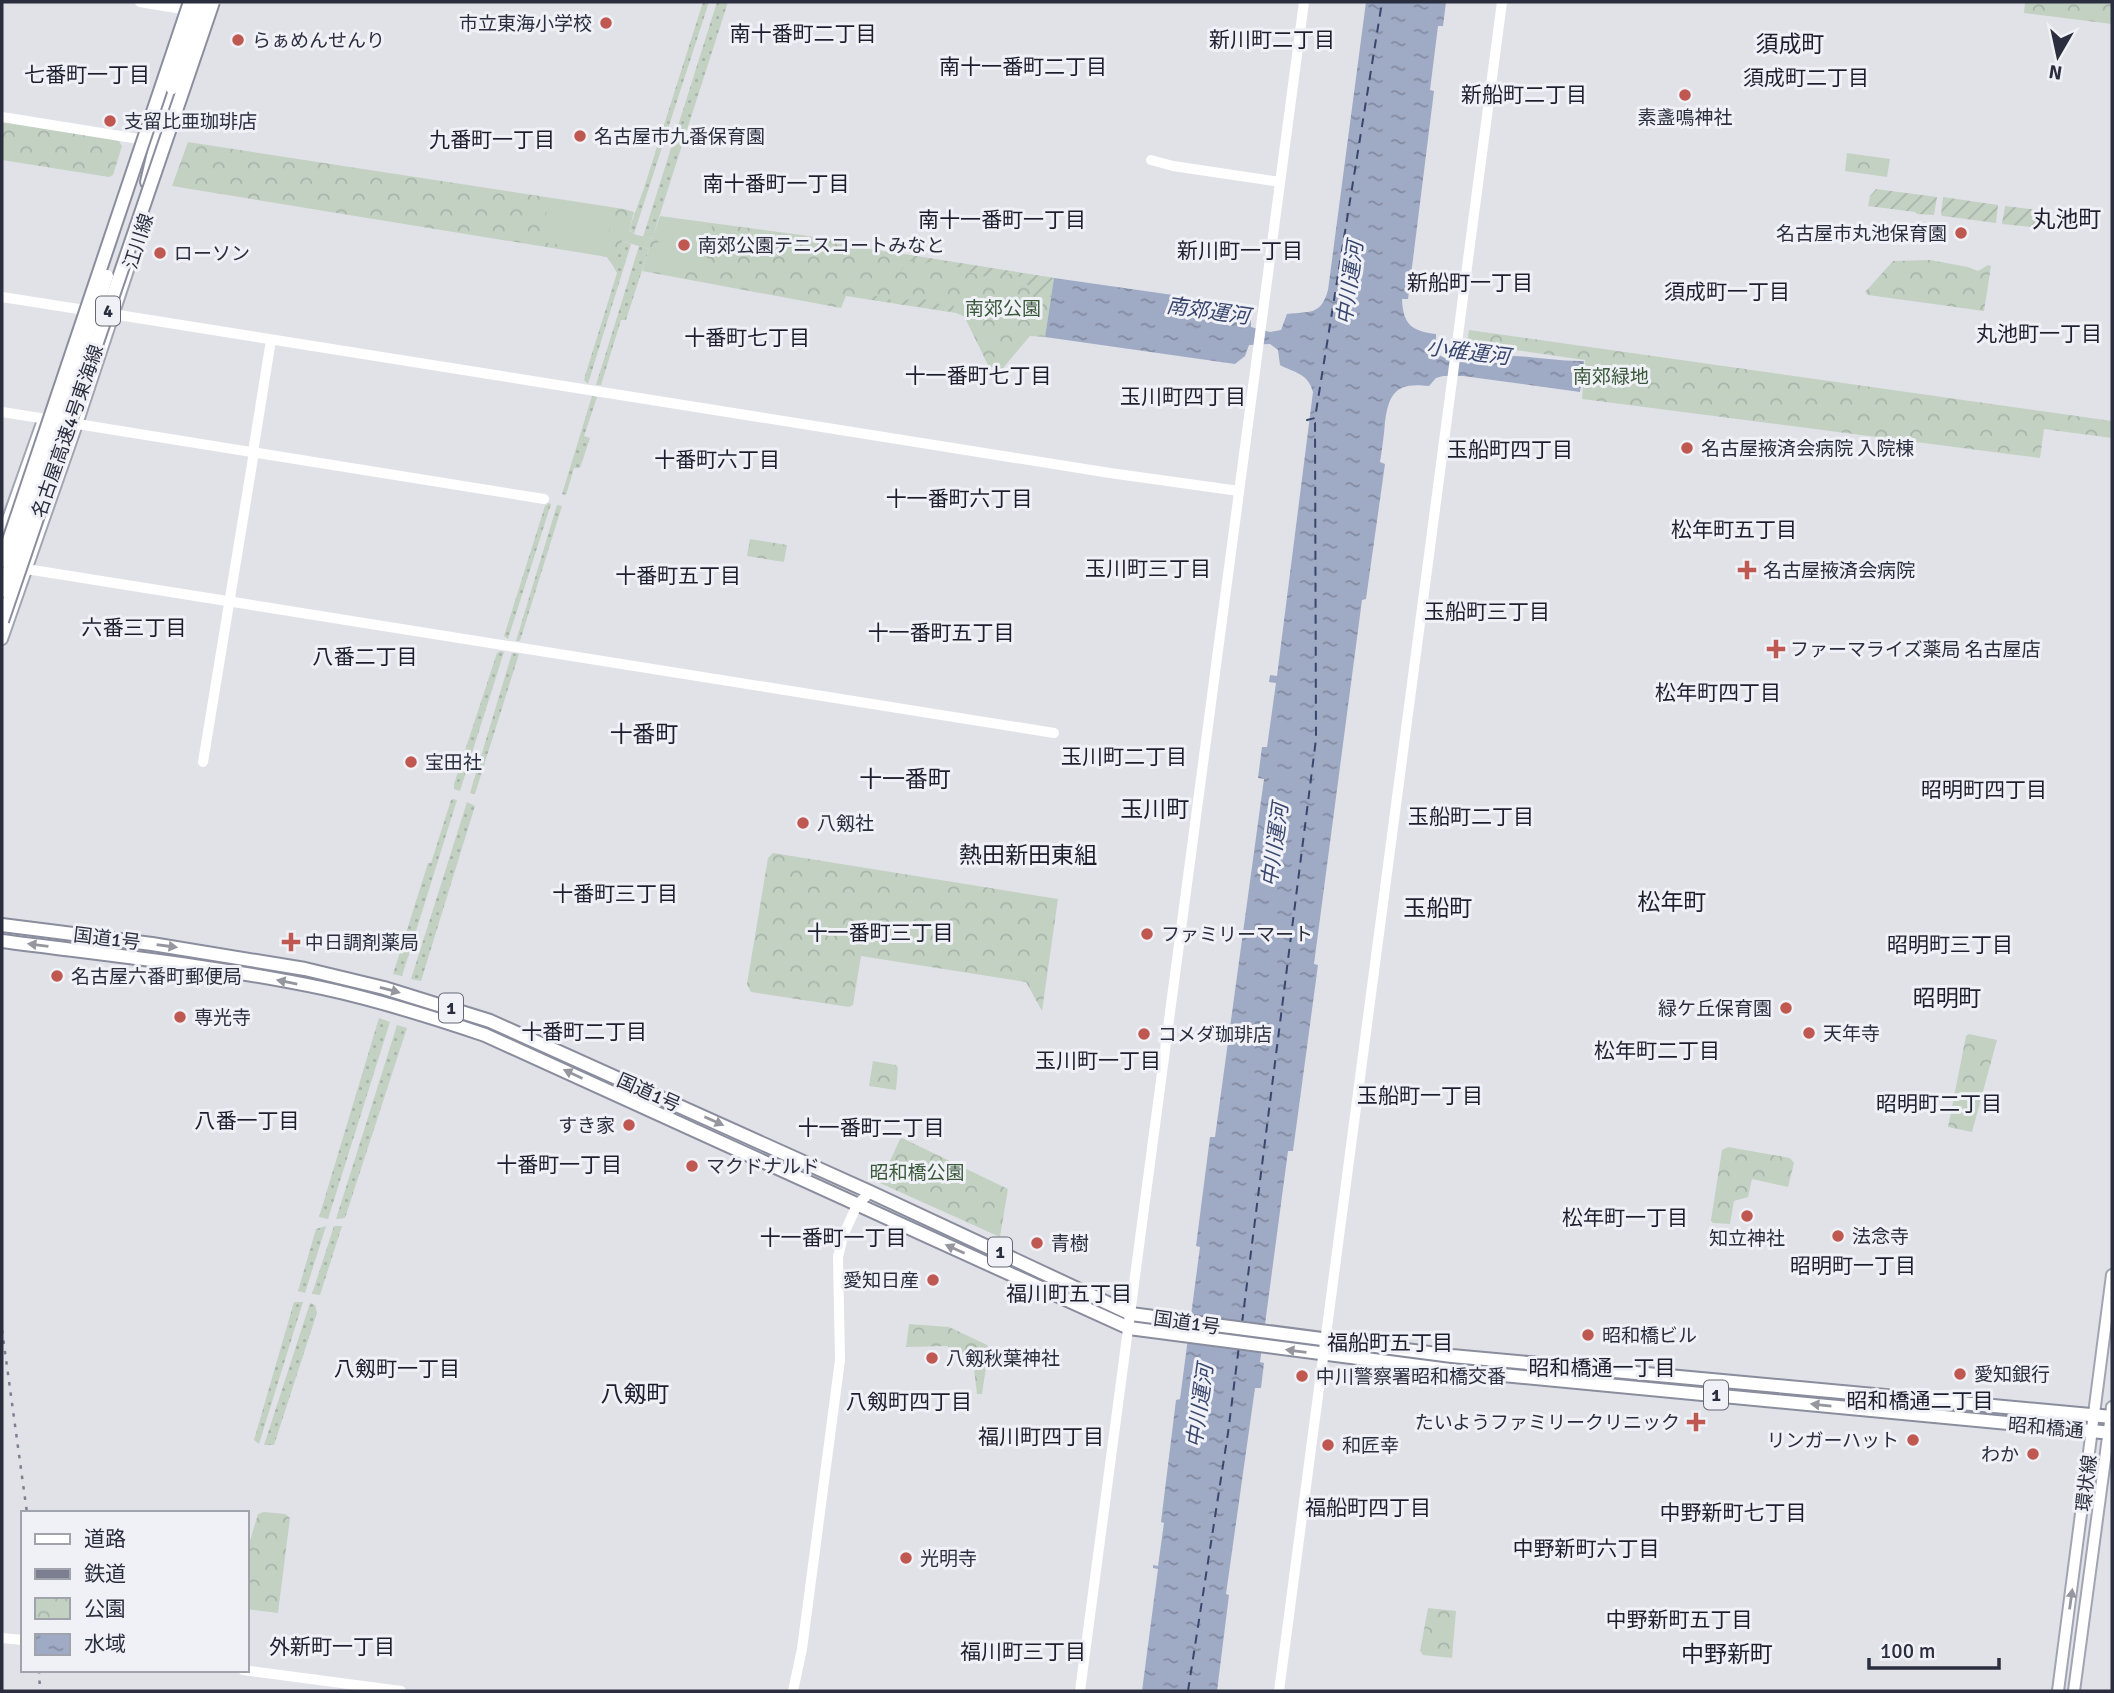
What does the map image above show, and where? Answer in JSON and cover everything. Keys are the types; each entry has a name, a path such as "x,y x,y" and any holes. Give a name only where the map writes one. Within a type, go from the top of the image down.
{"highway":[{"path":"144,222 146,184 160,126 201,2"},
{"name":"名古屋高速4号東海線","path":"2,563 187,4"},
{"name":"名古屋高速4号東海線","path":"2,621 214,8"},
{"path":"2,591 129,206 125,195"},
{"name":"国道1号","path":"2,925 152,944 305,969 420,998 501,1026 870,1192 1130,1314 1271,1333"},
{"name":"国道1号","path":"2,941 263,977 323,988 415,1012 519,1049 1129,1328 1269,1347"},
{"name":"昭和橋通","path":"1271,1333 1452,1356 2094,1416 2112,1414"},
{"name":"昭和橋通","path":"1269,1347 1450,1370 2110,1433"}],"main road":[{"name":"江川線","path":"2,639 77,424 214,8 219,2"},
{"name":"江川線","path":"2,536 187,4"},
{"name":"環状線","path":"2058,1691 2112,1275"},
{"name":"環状線","path":"2074,1691 2112,1414"}],"street":[{"path":"140,2 214,8"},
{"path":"1080,1691 1304,2"},
{"path":"1279,1691 1502,2"},
{"path":"2,117 139,139"},
{"path":"1151,160 1173,166 1280,182"},
{"path":"2,297 1239,492"},
{"path":"203,762 271,340"},
{"path":"2,412 544,499"},
{"path":"2,563 1054,733"},
{"path":"793,1691 802,1649 840,1360 838,1257 843,1236 857,1205 870,1192"},
{"path":"2,1638 21,1640"},
{"path":"248,1671 401,1691"}],"green space":[{"path":"703,2 709,2 634,234 629,229"},
{"path":"717,2 728,2 652,239 643,237"},
{"path":"2025,2 2112,2 2112,24 2024,13"},
{"path":"2,121 118,140 122,146 113,175 109,177 2,160"},
{"name":"南郊公園","path":"188,142 624,209 634,212 629,230 652,239 660,216 853,242 863,248 1054,278 1045,337 1030,336 1003,368 995,369 988,365 966,320 956,313 846,296 841,308 642,271 649,249 622,241 613,266 607,257 172,186"},
{"path":"1847,153 1890,159 1887,177 1845,171"},
{"path":"1876,189 1937,197 1934,215 1868,206 1870,196"},
{"path":"1943,197 1998,205 1996,223 1943,216"},
{"path":"548,202 612,212 606,252 542,242"},
{"path":"2005,206 2047,211 2051,218 2048,226 2042,228 2002,224"},
{"name":"南郊公園テニスコートみなと","path":"662,218 712,225 705,272 655,264"},
{"path":"621,241 631,244 588,384 584,380 617,273 613,266"},
{"path":"639,246 649,249 626,320 621,320 601,385 596,385"},
{"path":"904,254 1054,278 1051,297 1040,295 1039,302 1035,301 1026,282 1012,274 987,277 946,263 924,264 916,260 908,262 901,271"},
{"path":"1930,260 1978,271 1991,266 1984,311 1868,295 1865,292 1893,261"},
{"path":"867,294 896,301 921,298 941,305 954,305 953,312 866,299"},
{"name":"南郊緑地","path":"1469,330 2112,421 2112,438 2044,429 2040,458 1582,399 1585,360 1467,343"},
{"path":"592,396 597,397 584,436 590,438 580,468 574,468 566,495 562,494"},
{"path":"551,504 508,639 504,636 545,506"},
{"path":"557,505 562,506 520,641 516,641"},
{"path":"750,539 787,545 784,562 747,556"},
{"path":"504,652 460,791 454,789 454,784 497,653"},
{"path":"512,653 519,654 475,794 470,793"},
{"path":"453,799 457,800 402,976 393,974 428,863 431,863"},
{"path":"467,802 475,806 421,981 411,979"},
{"path":"773,853 1058,899 1042,1011 1026,982 861,956 853,1005 849,1007 751,992 747,984 768,858"},
{"path":"379,1018 390,1022 328,1219 319,1217"},
{"path":"397,1025 407,1028 345,1218 336,1219"},
{"path":"1969,1034 1997,1040 1972,1132 1948,1127 1966,1036"},
{"path":"873,1061 896,1065 896,1090 869,1086"},
{"name":"昭和橋公園","path":"902,1138 1008,1189 1000,1237 880,1183"},
{"path":"1728,1147 1790,1158 1794,1163 1788,1187 1752,1179 1748,1197 1734,1201 1730,1224 1713,1223 1711,1220 1722,1150"},
{"path":"326,1226 305,1293 298,1291 316,1229"},
{"path":"334,1226 342,1226 320,1295 312,1294"},
{"path":"294,1302 303,1302 259,1444 254,1440"},
{"path":"310,1303 315,1305 317,1313 274,1445 264,1445"},
{"path":"909,1324 949,1327 987,1345 989,1348 982,1394 977,1394 974,1369 947,1346 906,1347"},
{"path":"258,1514 285,1514 290,1518 278,1613 248,1609 248,1548"},
{"path":"1428,1608 1456,1611 1452,1658 1423,1655 1420,1651"}],"water":[{"path":"1366,2 1446,2 1443,26 1438,26 1430,90 1434,91 1408,299 1402,299 1407,321 1421,331 1436,334 1436,351 1453,361 1465,362 1498,355 1584,361 1580,392 1463,376 1443,376 1436,378 1429,386 1409,386 1396,391 1389,403 1380,462 1385,464 1366,599 1362,600 1314,964 1318,965 1293,1151 1288,1151 1260,1362 1264,1363 1261,1388 1255,1388 1226,1594 1229,1595 1217,1691 1142,1691 1158,1569 1153,1568 1153,1565 1158,1566 1164,1523 1161,1522 1176,1400 1180,1399 1200,1247 1196,1246 1210,1137 1215,1137 1264,779 1258,778 1262,747 1267,747 1276,683 1269,682 1270,675 1277,676 1313,392 1304,377 1280,365 1278,350 1270,344 1249,345 1245,356 1235,364 1045,337 1054,278 1243,305 1251,317 1251,327 1270,332 1281,330 1287,314 1313,311 1322,304 1328,290"}],"ferry route":[{"path":"1242,1323 1316,739 1315,423 1307,420 1315,418 1382,2"},
{"path":"1188,1691 1239,1346"}],"railway":[{"path":"2,1330 27,1511"},
{"path":"39,1672 40,1691"}],"place":[{"name":"市立東海小学校","path":"606,23"},
{"name":"らぁめんせんり","path":"238,40"},
{"name":"素盞鳴神社","path":"1685,95"},
{"name":"支留比亜珈琲店","path":"110,121"},
{"name":"名古屋市九番保育園","path":"580,136"},
{"name":"名古屋市丸池保育園","path":"1961,233"},
{"name":"南郊公園テニスコートみなと","path":"684,245"},
{"name":"ローソン","path":"160,253"},
{"name":"名古屋掖済会病院 入院棟","path":"1687,448"},
{"name":"名古屋掖済会病院","path":"1747,570"},
{"name":"ファーマライズ薬局 名古屋店","path":"1776,649"},
{"name":"宝田社","path":"411,762"},
{"name":"八剱社","path":"803,823"},
{"name":"ファミリーマート","path":"1147,934"},
{"name":"中日調剤薬局","path":"291,942"},
{"name":"名古屋六番町郵便局","path":"57,976"},
{"name":"緑ケ丘保育園","path":"1786,1008"},
{"name":"専光寺","path":"180,1017"},
{"name":"天年寺","path":"1809,1033"},
{"name":"コメダ珈琲店","path":"1144,1034"},
{"name":"すき家","path":"629,1125"},
{"name":"マクドナルド","path":"692,1166"},
{"name":"知立神社","path":"1747,1216"},
{"name":"法念寺","path":"1838,1236"},
{"name":"青樹","path":"1037,1243"},
{"name":"愛知日産","path":"933,1280"},
{"name":"昭和橋ビル","path":"1588,1335"},
{"name":"八剱秋葉神社","path":"932,1358"},
{"name":"愛知銀行","path":"1960,1374"},
{"name":"中川警察署昭和橋交番","path":"1302,1376"},
{"name":"たいようファミリークリニック","path":"1696,1422"},
{"name":"リンガーハット","path":"1913,1440"},
{"name":"和匠幸","path":"1328,1445"},
{"name":"わか","path":"2033,1454"},
{"name":"光明寺","path":"906,1558"}],"district":[{"name":"南十番町二丁目","path":"803,34"},
{"name":"新川町二丁目","path":"1272,40"},
{"name":"須成町","path":"1790,44"},
{"name":"南十一番町二丁目","path":"1023,67"},
{"name":"七番町一丁目","path":"87,75"},
{"name":"須成町二丁目","path":"1806,78"},
{"name":"新船町二丁目","path":"1524,95"},
{"name":"九番町一丁目","path":"492,140"},
{"name":"南十番町一丁目","path":"776,184"},
{"name":"丸池町","path":"2067,219"},
{"name":"南十一番町一丁目","path":"1002,220"},
{"name":"新川町一丁目","path":"1240,251"},
{"name":"新船町一丁目","path":"1470,283"},
{"name":"須成町一丁目","path":"1727,292"},
{"name":"丸池町一丁目","path":"2039,334"},
{"name":"十番町七丁目","path":"747,338"},
{"name":"十一番町七丁目","path":"978,376"},
{"name":"玉川町四丁目","path":"1183,397"},
{"name":"玉船町四丁目","path":"1510,450"},
{"name":"十番町六丁目","path":"717,460"},
{"name":"十一番町六丁目","path":"959,499"},
{"name":"松年町五丁目","path":"1734,530"},
{"name":"玉川町三丁目","path":"1148,569"},
{"name":"十番町五丁目","path":"678,576"},
{"name":"玉船町三丁目","path":"1487,612"},
{"name":"六番三丁目","path":"134,628"},
{"name":"十一番町五丁目","path":"941,633"},
{"name":"八番二丁目","path":"365,657"},
{"name":"松年町四丁目","path":"1718,693"},
{"name":"十番町","path":"644,734"},
{"name":"玉川町二丁目","path":"1124,757"},
{"name":"十一番町","path":"905,779"},
{"name":"昭明町四丁目","path":"1984,790"},
{"name":"玉川町","path":"1155,809"},
{"name":"玉船町二丁目","path":"1471,817"},
{"name":"熱田新田東組","path":"1028,855"},
{"name":"十番町三丁目","path":"615,894"},
{"name":"松年町","path":"1672,902"},
{"name":"玉船町","path":"1438,908"},
{"name":"十一番町三丁目","path":"880,933"},
{"name":"昭明町三丁目","path":"1950,945"},
{"name":"昭明町","path":"1947,998"},
{"name":"十番町二丁目","path":"584,1032"},
{"name":"松年町二丁目","path":"1657,1051"},
{"name":"玉川町一丁目","path":"1098,1061"},
{"name":"玉船町一丁目","path":"1420,1096"},
{"name":"昭明町二丁目","path":"1939,1104"},
{"name":"八番一丁目","path":"247,1121"},
{"name":"十一番町二丁目","path":"871,1128"},
{"name":"十番町一丁目","path":"559,1165"},
{"name":"松年町一丁目","path":"1625,1218"},
{"name":"十一番町一丁目","path":"833,1238"},
{"name":"昭明町一丁目","path":"1853,1266"},
{"name":"福川町五丁目","path":"1069,1294"},
{"name":"福船町五丁目","path":"1390,1343"},
{"name":"昭和橋通一丁目","path":"1602,1368"},
{"name":"八剱町一丁目","path":"397,1369"},
{"name":"八剱町","path":"635,1394"},
{"name":"昭和橋通二丁目","path":"1920,1401"},
{"name":"八剱町四丁目","path":"909,1402"},
{"name":"福川町四丁目","path":"1041,1437"},
{"name":"福船町四丁目","path":"1368,1508"},
{"name":"中野新町七丁目","path":"1733,1513"},
{"name":"中野新町六丁目","path":"1586,1549"},
{"name":"中野新町五丁目","path":"1679,1620"},
{"name":"外新町一丁目","path":"332,1647"},
{"name":"福川町三丁目","path":"1023,1652"},
{"name":"中野新町","path":"1727,1654"}],"water label":[{"name":"中川運河","path":"1350,283"},
{"name":"南郊運河","path":"1208,311"},
{"name":"小碓運河","path":"1468,352"},
{"name":"中川運河","path":"1275,845"},
{"name":"中川運河","path":"1200,1406"}]}
